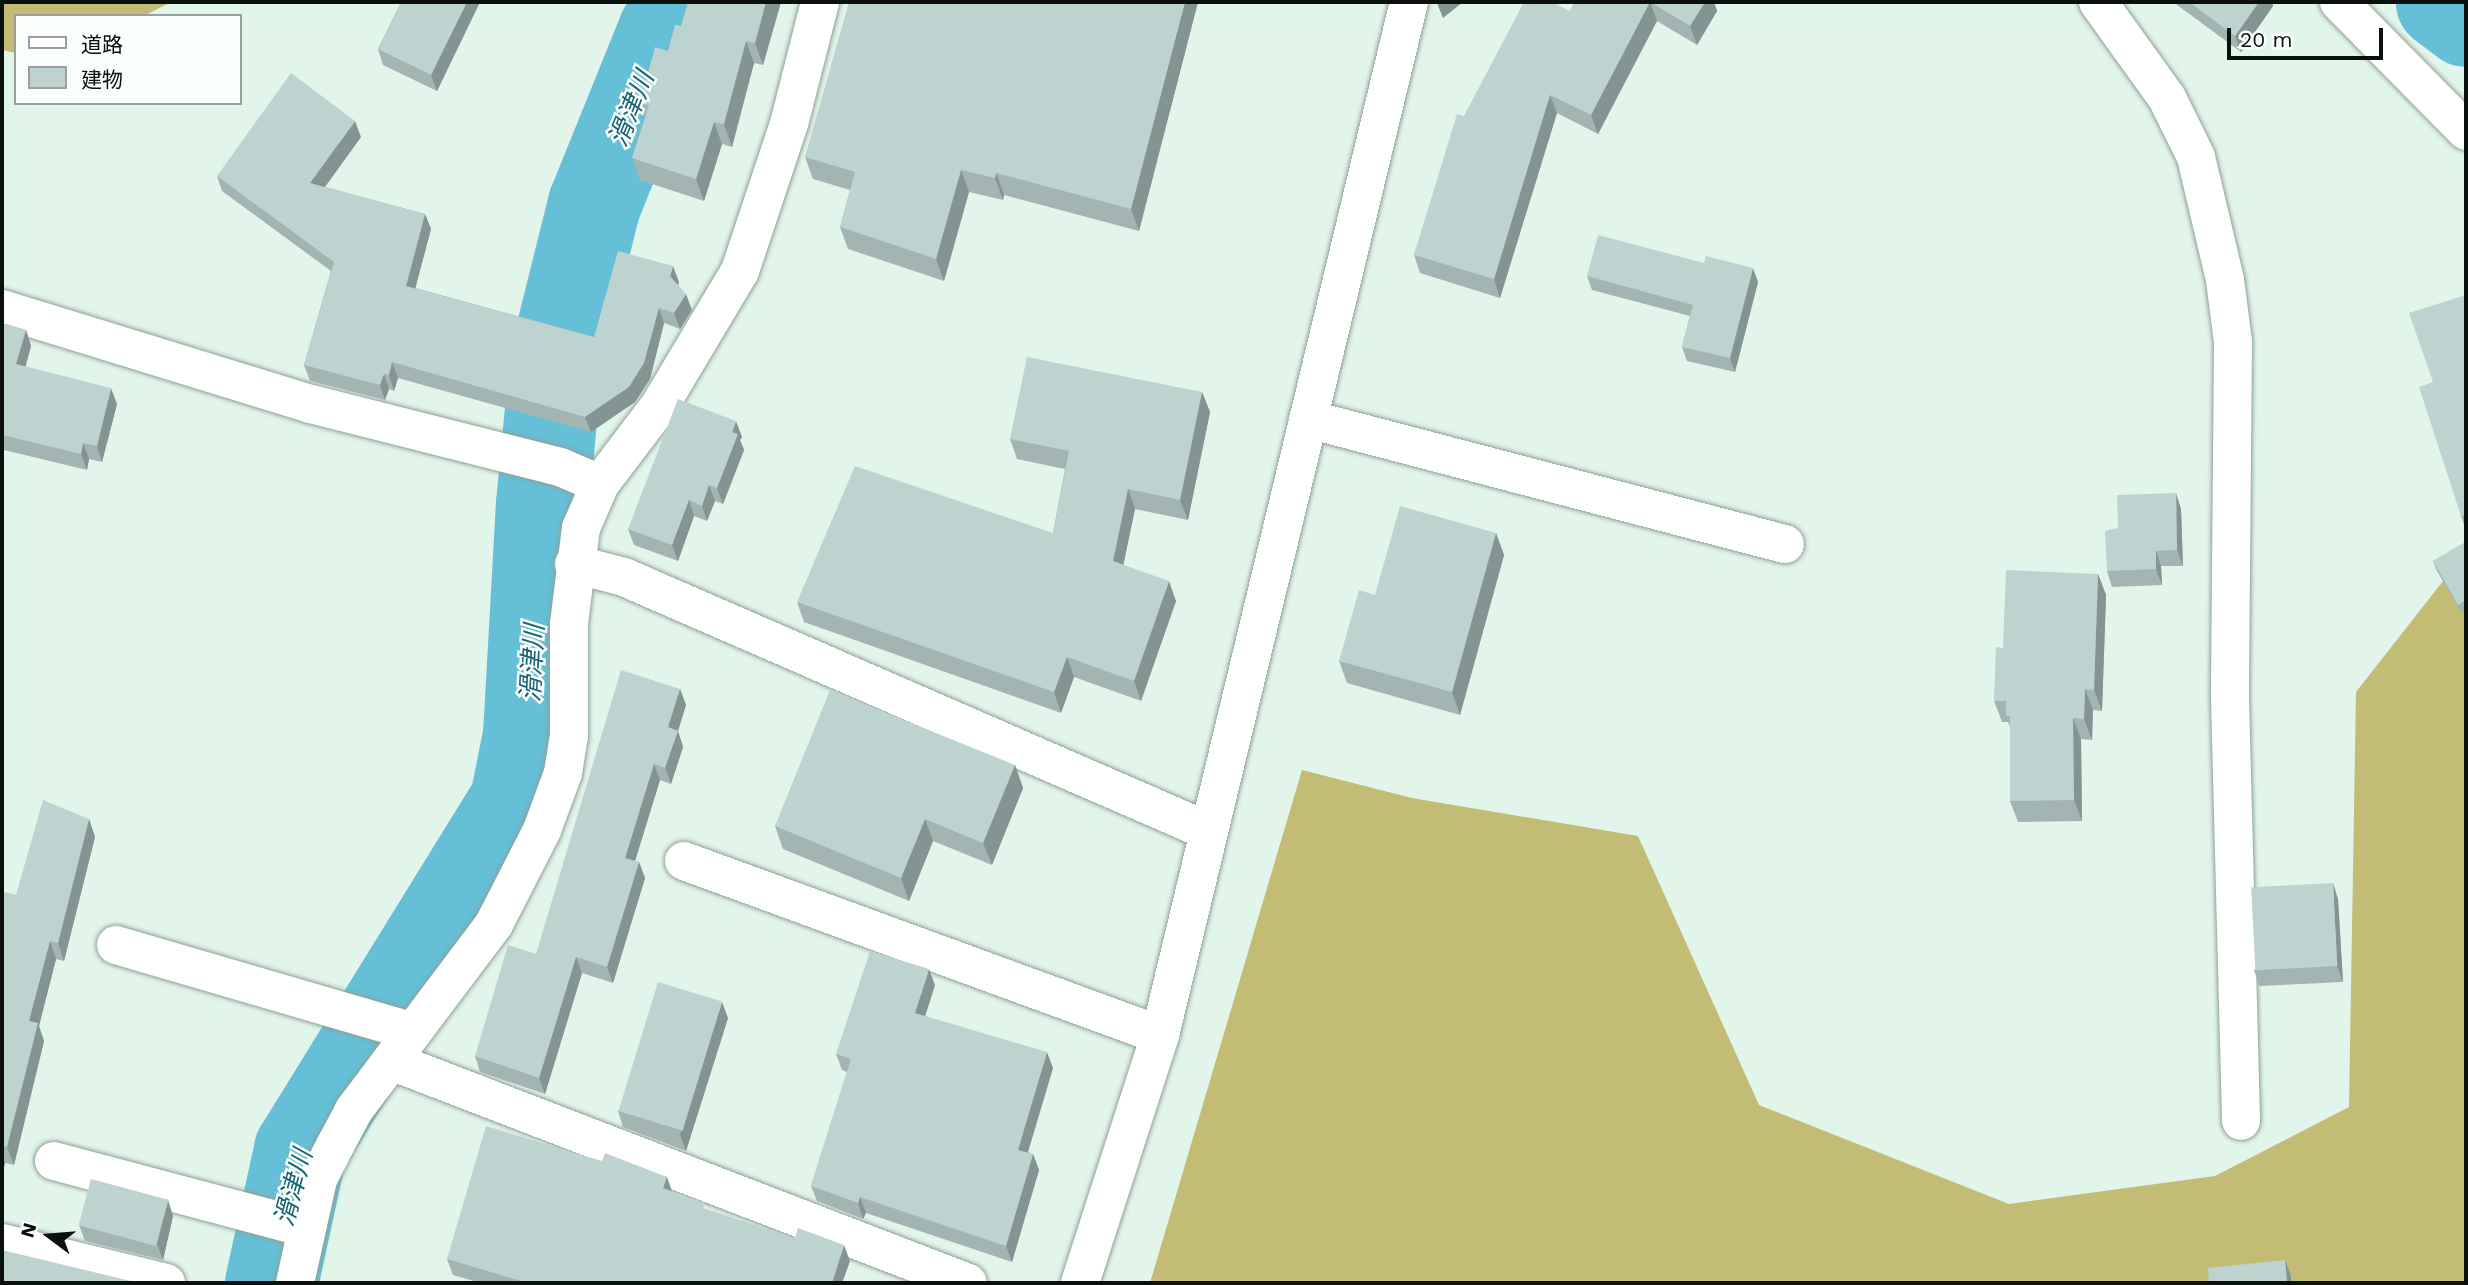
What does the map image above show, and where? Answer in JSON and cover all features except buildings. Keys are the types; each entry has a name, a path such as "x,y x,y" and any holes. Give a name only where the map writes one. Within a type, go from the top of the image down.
{"street":[{"path":"295,1283 318,1178 354,1110 494,924 542,830 563,773 569,736 574,564 582,528 600,484 660,405 740,271 789,124 820,2"},
{"path":"1080,1283 1160,1035 1409,2"},
{"path":"2098,2 2167,98 2196,157 2225,280 2233,342 2230,699 2241,1121"},
{"path":"2339,2 2466,131"},
{"path":"2,309 312,404 560,467 600,484"},
{"path":"1308,419 1785,544"},
{"path":"574,564 624,577 1208,831"},
{"path":"684,862 1160,1035"},
{"path":"116,945 402,1047 968,1283"},
{"path":"54,1161 305,1228"},
{"path":"2,1242 166,1283"}],"shaded area":[{"path":"2,2 171,2 148,14 14,14 14,53 2,50"},
{"path":"2447,576 2466,586 2466,1283 1150,1283 1302,770 1412,798 1638,836 1759,1105 2009,1204 2215,1176 2349,1107 2356,692"}],"waterway":[{"name":"滑津川","path":"271,1283 300,1150 516,800 529,735 542,504 556,356 594,204 664,31 682,2"},
{"path":"2442,2 2466,20"}]}
